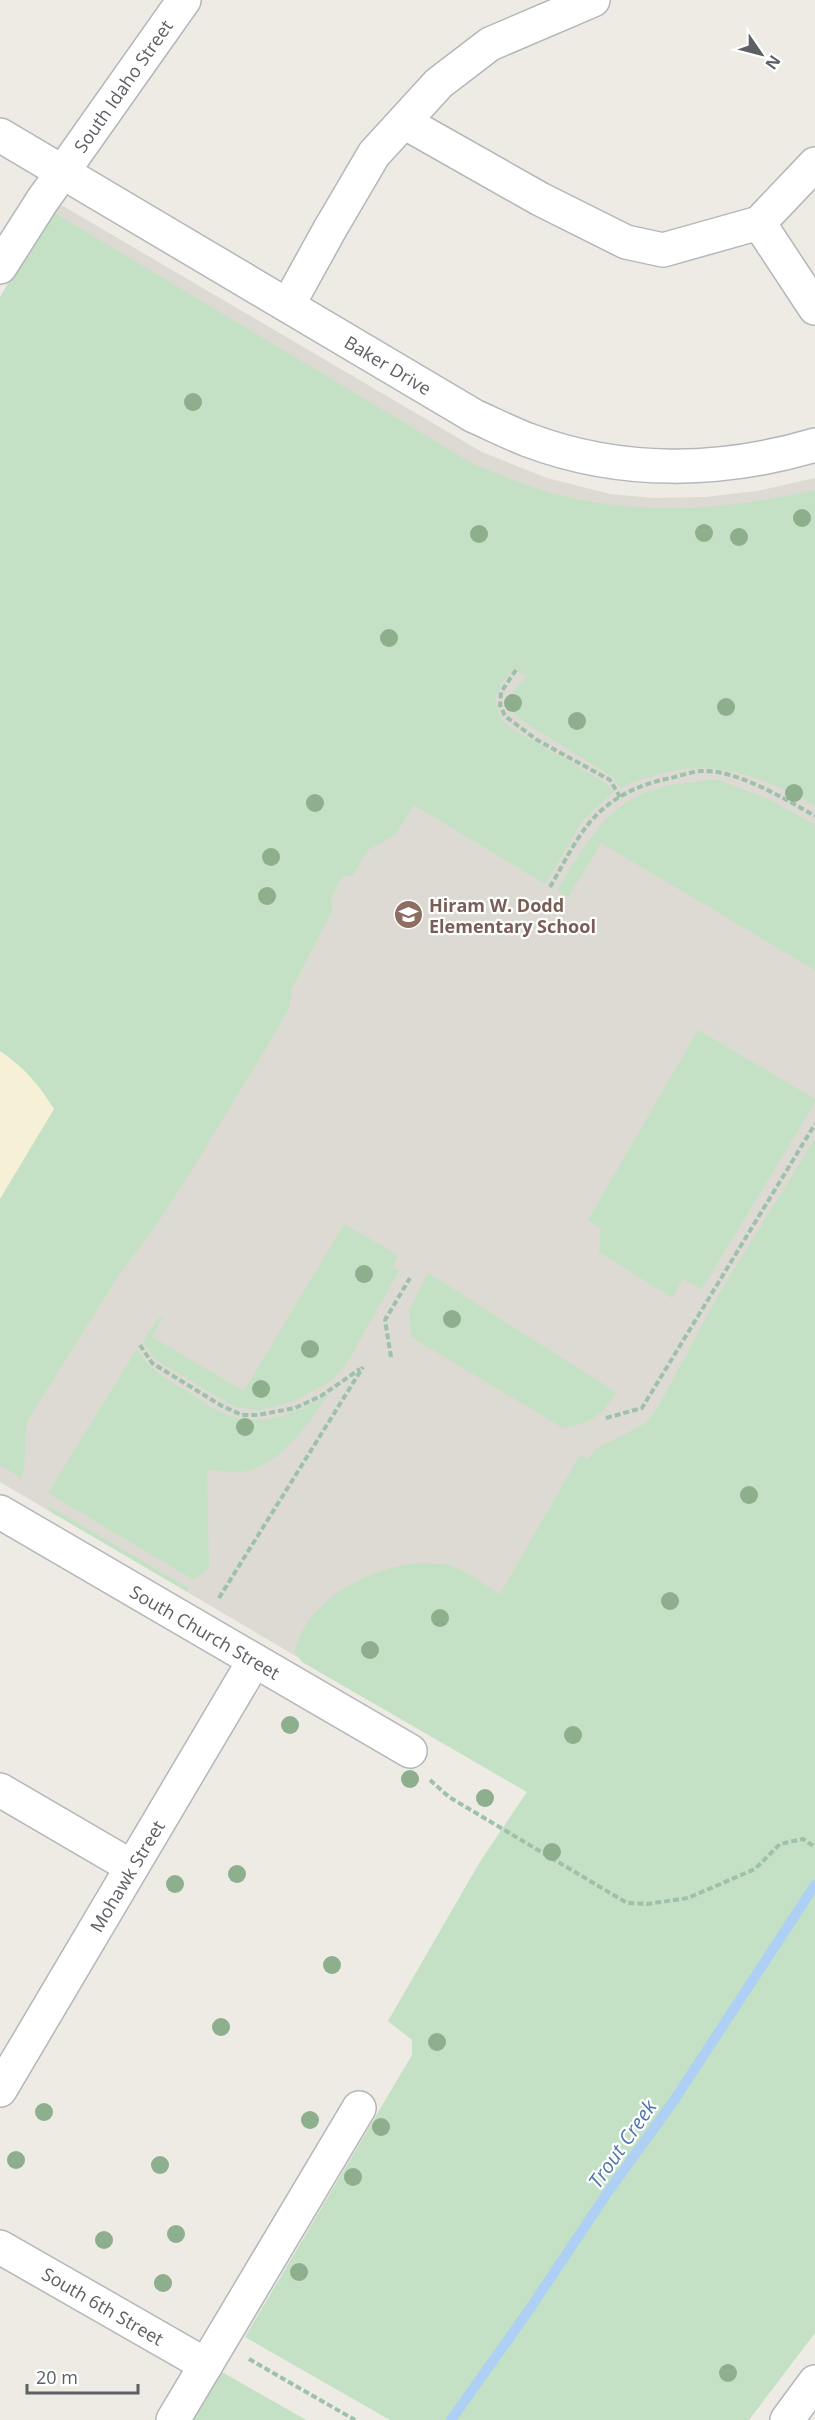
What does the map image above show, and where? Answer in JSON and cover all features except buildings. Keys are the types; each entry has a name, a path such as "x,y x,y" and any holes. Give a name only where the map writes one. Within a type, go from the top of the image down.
{"street":[{"name":"South Idaho Street","path":"0,267 63,172 184,0"},
{"path":"288,306 374,154 440,83 490,44 593,0"},
{"path":"404,122 540,199 626,242 663,250 759,223 815,164"},
{"name":"Baker Drive","path":"0,135 474,416 528,440 585,457 643,466 702,467 775,457 815,445"},
{"path":"759,223 815,308"},
{"name":"South Church Street","path":"0,1512 411,1751"},
{"name":"Mohawk Street","path":"0,2090 254,1661"},
{"path":"0,1790 132,1867"},
{"path":"173,2420 359,2108"},
{"name":"South 6th Street","path":"0,2247 206,2365"},
{"path":"787,2420 815,2382"}],"path":[{"path":"516,670 501,692 500,705 505,716 537,740 610,780 620,797"},
{"path":"550,887 588,826 603,808 634,789 655,782 702,771 722,774 764,788 815,816"},
{"path":"606,1418 642,1408 815,1124"},
{"path":"391,1357 385,1320 410,1278"},
{"path":"140,1345 152,1363 222,1406 242,1415 274,1413 295,1408 321,1396 363,1367 218,1600"},
{"path":"411,1751 426,1777 449,1797 627,1903 647,1904 688,1898 755,1869 780,1844 803,1839 815,1847"},
{"path":"206,2365 234,2350 355,2420"}],"shaded area":[{"name":"Hiram W. Dodd Elementary School","path":"58,203 482,452 547,478 610,494 653,498 705,497 757,491 815,478 815,1332 527,1792 0,1482 0,297"}],"green space":[{"path":"53,212 475,465 520,483 581,500 648,508 715,506 815,490 815,805 777,786 721,769 681,769 644,778 620,788 613,777 524,722 510,710 514,691 527,677 513,668 496,696 497,709 506,725 606,783 613,792 583,820 545,884 414,805 395,835 368,850 352,876 343,876 330,899 333,909 292,988 289,1007 280,1025 190,1173 155,1227 117,1278 29,1418 25,1463 21,1478 0,1465 0,297"},
{"path":"716,779 770,800 815,825 815,970 601,843 568,897 557,891 588,841 613,812 628,801 666,786"},
{"path":"698,1030 815,1099 815,1102 702,1289 683,1279 672,1298 599,1252 601,1229 588,1220"},
{"path":"815,1139 815,2333 749,2420 390,2420 245,2337 412,2055 412,2040 388,2021 481,1860 527,1792 302,1662 295,1652 302,1631 315,1612 333,1596 354,1582 402,1565 425,1563 454,1567 500,1594 580,1455 588,1459 596,1449 646,1423 658,1407 720,1292"},
{"path":"344,1224 398,1255 392,1267 399,1271 348,1361 331,1381 293,1401 261,1410 235,1407 153,1358 143,1341 158,1319 163,1317 152,1337 244,1391"},
{"path":"428,1273 616,1392 611,1401 594,1418 563,1428 411,1337 409,1310"},
{"path":"137,1349 146,1362 164,1377 217,1410 238,1418 250,1420 286,1415 330,1393 303,1430 281,1453 268,1462 255,1469 240,1472 207,1470 209,1567 194,1580 48,1493"},
{"path":"47,1505 189,1588 188,1592 51,1512"},
{"path":"215,2368 306,2420 161,2420"}],"sand":[{"path":"0,1051 30,1077 54,1109 0,1199"}],"waterway":[{"name":"Trout Creek","path":"451,2420 527,2313 610,2189 673,2102 815,1885"}],"place":[{"name":"Hiram W. Dodd Elementary School","path":"408,915"}]}
